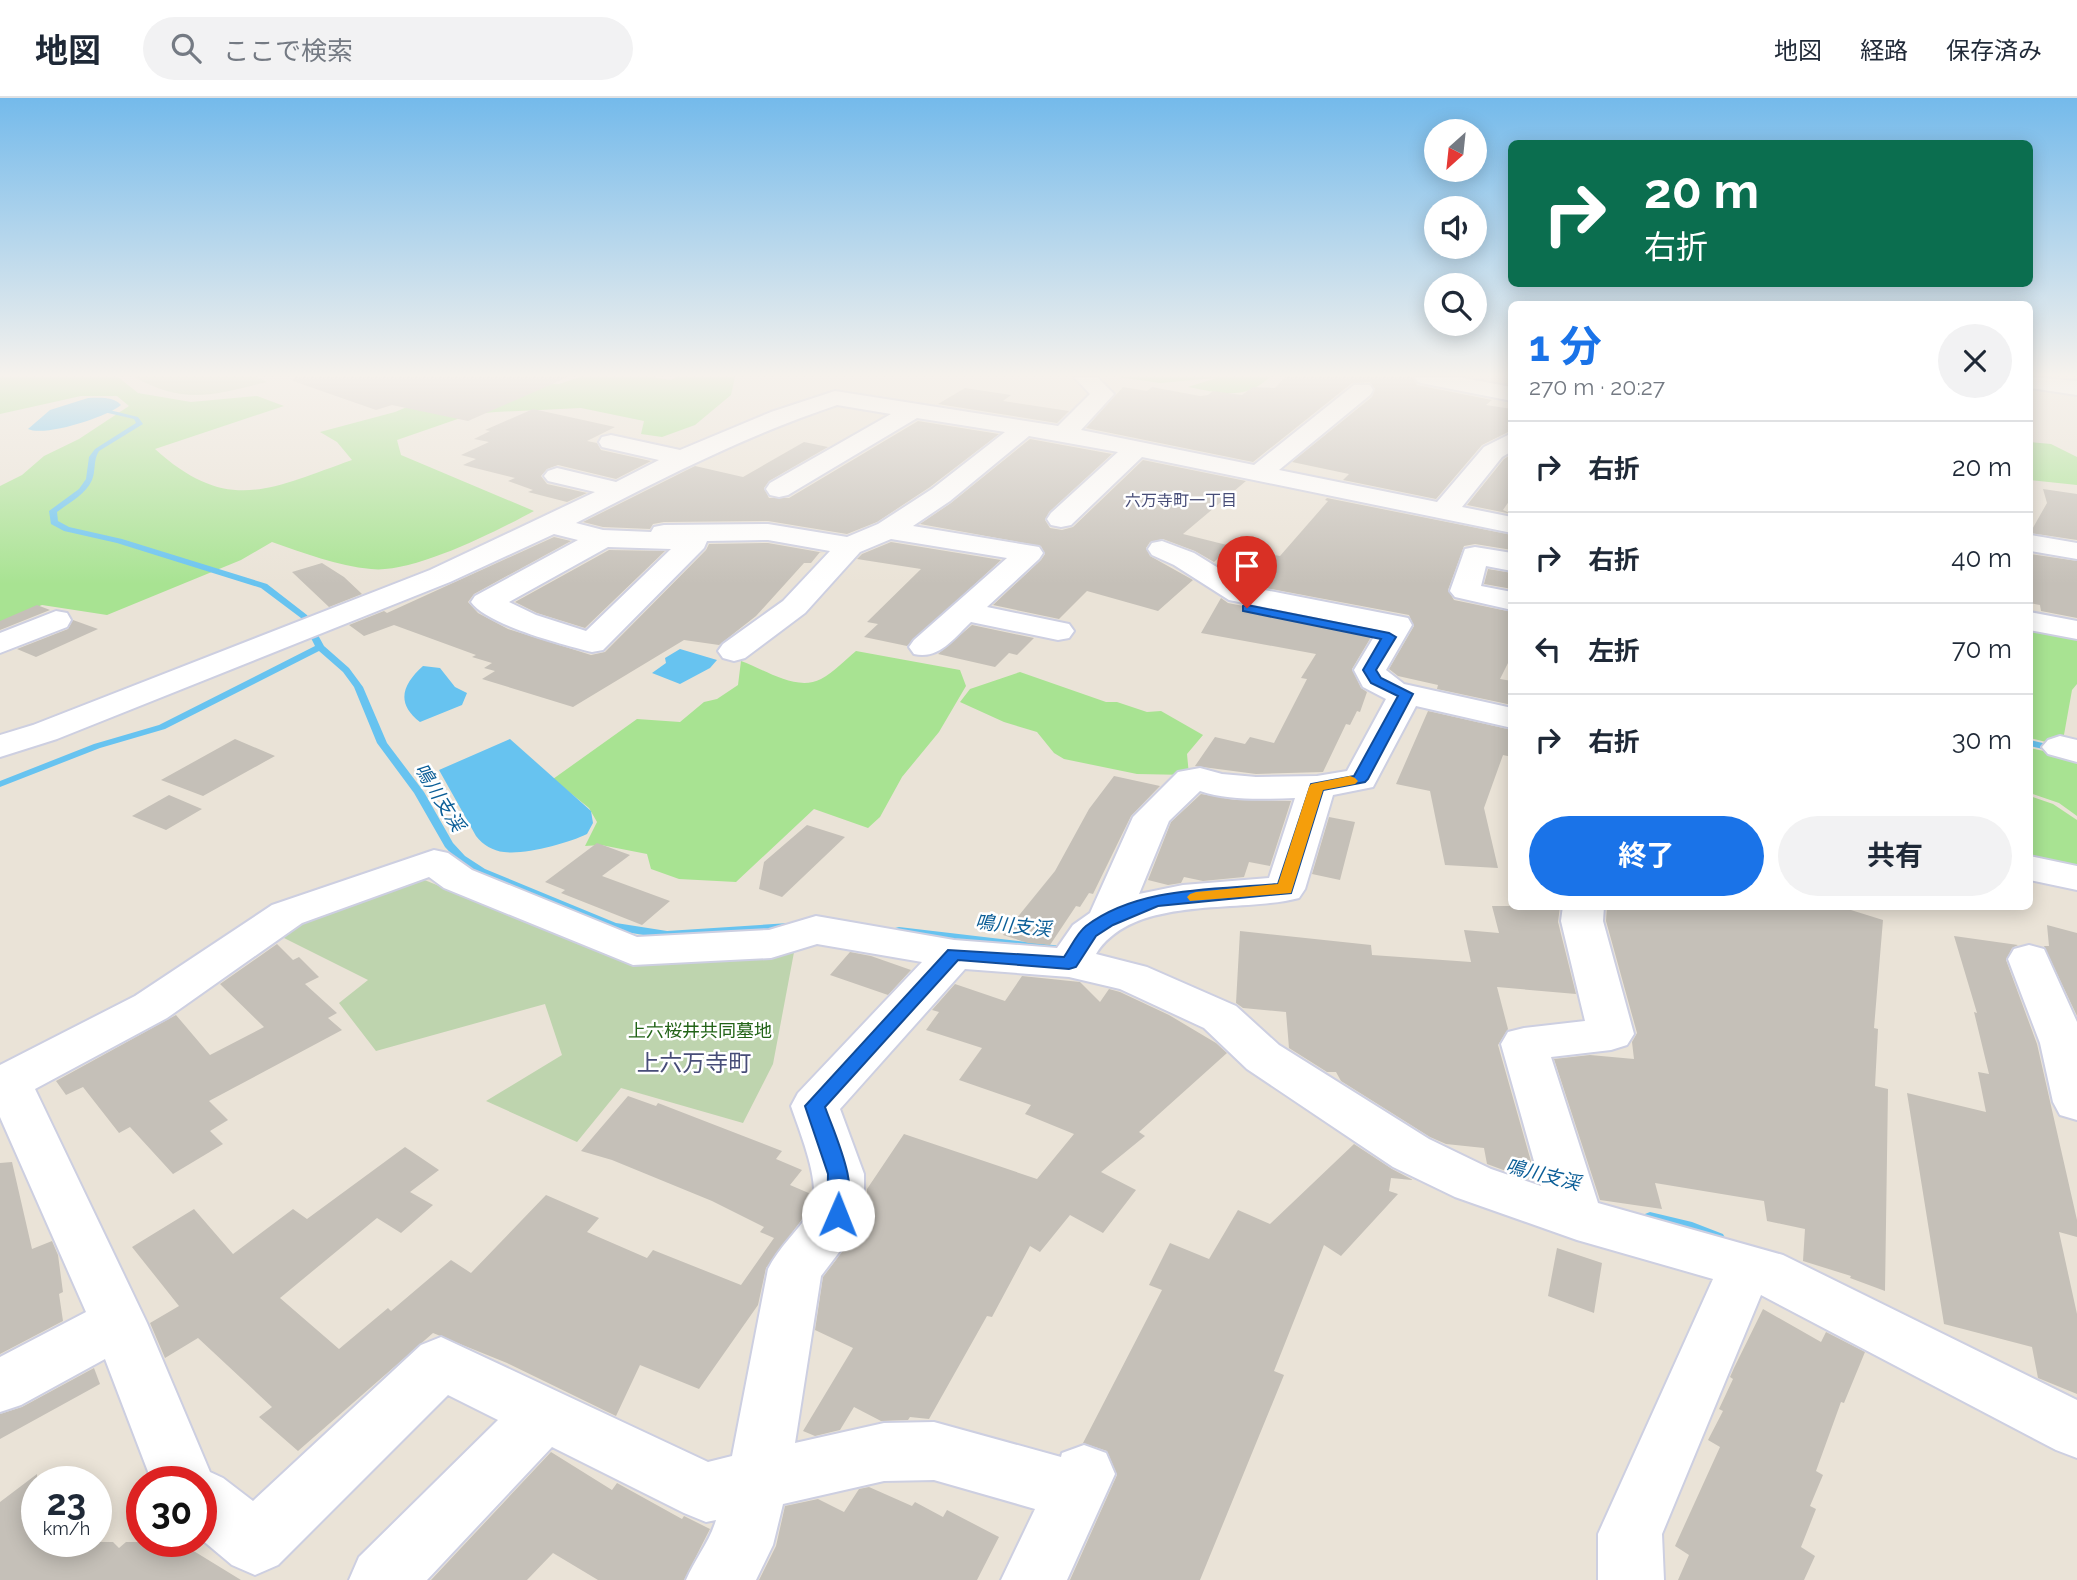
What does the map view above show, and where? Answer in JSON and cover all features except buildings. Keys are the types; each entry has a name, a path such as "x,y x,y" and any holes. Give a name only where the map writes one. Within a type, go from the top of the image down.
{"street":[{"path":"629,446 682,458"},
{"path":"0,746 45,732 399,593 559,521 710,446"},
{"path":"779,489 852,446"},
{"path":"734,651 794,607 850,546 888,530 941,495 1002,446"},
{"path":"1122,446 1508,524"},
{"path":"1260,473 1293,446"},
{"path":"1444,511 1493,452 1502,446"},
{"path":"925,647 967,612 982,594 1029,553 1136,449"},
{"path":"557,476 619,490"},
{"path":"559,521 663,533 768,532 850,546"},
{"path":"559,521 603,538 694,542 592,643 525,622 486,602 603,538"},
{"path":"888,530 1029,553"},
{"path":"2033,544 2077,551"},
{"path":"1162,549 1184,559 1240,594 1397,625 1370,670 1375,680 1393,691 1508,717"},
{"path":"1508,561 1475,555 1465,592 1508,600"},
{"path":"967,612 1058,631"},
{"path":"0,644 55,620"},
{"path":"2033,622 2077,630"},
{"path":"1095,955 1152,817 1191,780 1256,788 1317,787 1360,779 1406,694"},
{"path":"1095,955 1155,901 1285,889 1317,787"},
{"path":"177,1466 119,1323 4,1084 151,1007 287,914 434,862 458,879 633,951 771,944 816,930 954,954 1095,955 1220,1017 1263,1057 1411,1153 1474,1183 1572,1202 1764,1271 2077,1430"},
{"path":"2033,869 2077,878"},
{"path":"1572,1202 1524,1044 1611,1034 1582,921 1583,910"},
{"path":"719,1580 741,1545 758,1480 795,1269 838,1215 839,1174 815,1106 954,954"},
{"path":"2029,959 2070,1045 2077,1101"},
{"path":"1631,1580 1630,1534 1746,1266"},
{"path":"0,1386 119,1323"},
{"path":"217,1512 254,1542 441,1363 706,1492 884,1452 934,1451 1080,1482 1034,1580"},
{"path":"382,1580 545,1413"}],"green space":[{"path":"64,446 164,446 155,449 181,470 205,483 228,489 250,490 297,480 352,460 340,446 399,446 401,455 534,511 454,549 409,565 389,569 358,567 308,555 272,542 241,560 107,615 42,605 0,622 0,486 22,475 44,456"},
{"path":"2033,446 2055,446 2077,457 2077,485 2033,480"},
{"path":"2033,628 2077,636 2077,684 2072,690 2062,746 2033,739"},
{"path":"856,651 960,670 966,686 939,732 902,777 880,817 868,828 814,809 736,882 679,879 651,869 647,854 601,845 585,846 597,822 589,808 553,779 637,719 680,722 704,702 717,699 738,685 741,661 780,678 801,683 821,679"},
{"path":"1020,672 1106,702 1117,702 1147,712 1161,711 1203,735 1187,754 1189,775 1137,774 1064,759 1054,753 1037,732 1004,722 960,702 970,689"},
{"path":"2033,749 2077,758 2077,816 2059,803 2033,794"},
{"path":"2033,797 2053,804 2077,820 2077,874 2033,866"},
{"name":"上六桜井共同墓地","path":"422,879 615,957 795,947 773,1064 743,1123 621,1088 577,1142 486,1101 562,1055 545,1004 376,1051 339,1003 368,980 274,933"}],"water":[{"path":"680,649 717,660 710,668 680,684 652,673 666,663 665,658"},
{"path":"423,666 440,668 455,687 467,693 462,705 420,722 407,708 405,694 411,680"},
{"path":"510,739 591,811 593,823 587,834 547,848 523,852 492,849 476,836 439,770"}],"waterway":[{"path":"103,446 92,457 89,479 82,490 53,511 54,522 67,529 119,541 264,586 304,617 320,647"},
{"name":"鳴川支渓","path":"0,784 97,746 162,727 320,647"},
{"name":"鳴川支渓","path":"320,647 346,670 358,687 382,743 419,792 449,845 461,858 481,871 614,926 667,935 789,927"},
{"path":"2033,744 2077,754"},
{"name":"鳴川支渓","path":"899,931 1070,951"},
{"name":"鳴川支渓","path":"1650,1218 1692,1228 1718,1238"}],"slow traffic":[{"path":"1196,897 1285,889 1317,787 1350,781"}],"district":[{"name":"六万寺町一丁目","path":"1181,500"},
{"name":"上六万寺町","path":"694,1062"}],"route":[{"path":"838,1215 839,1174 815,1106 954,954 1069,963 1090,932 1107,921 1155,901 1285,889 1317,787 1360,779 1406,694 1393,691 1375,680 1370,670 1389,637 1247,608"}]}
